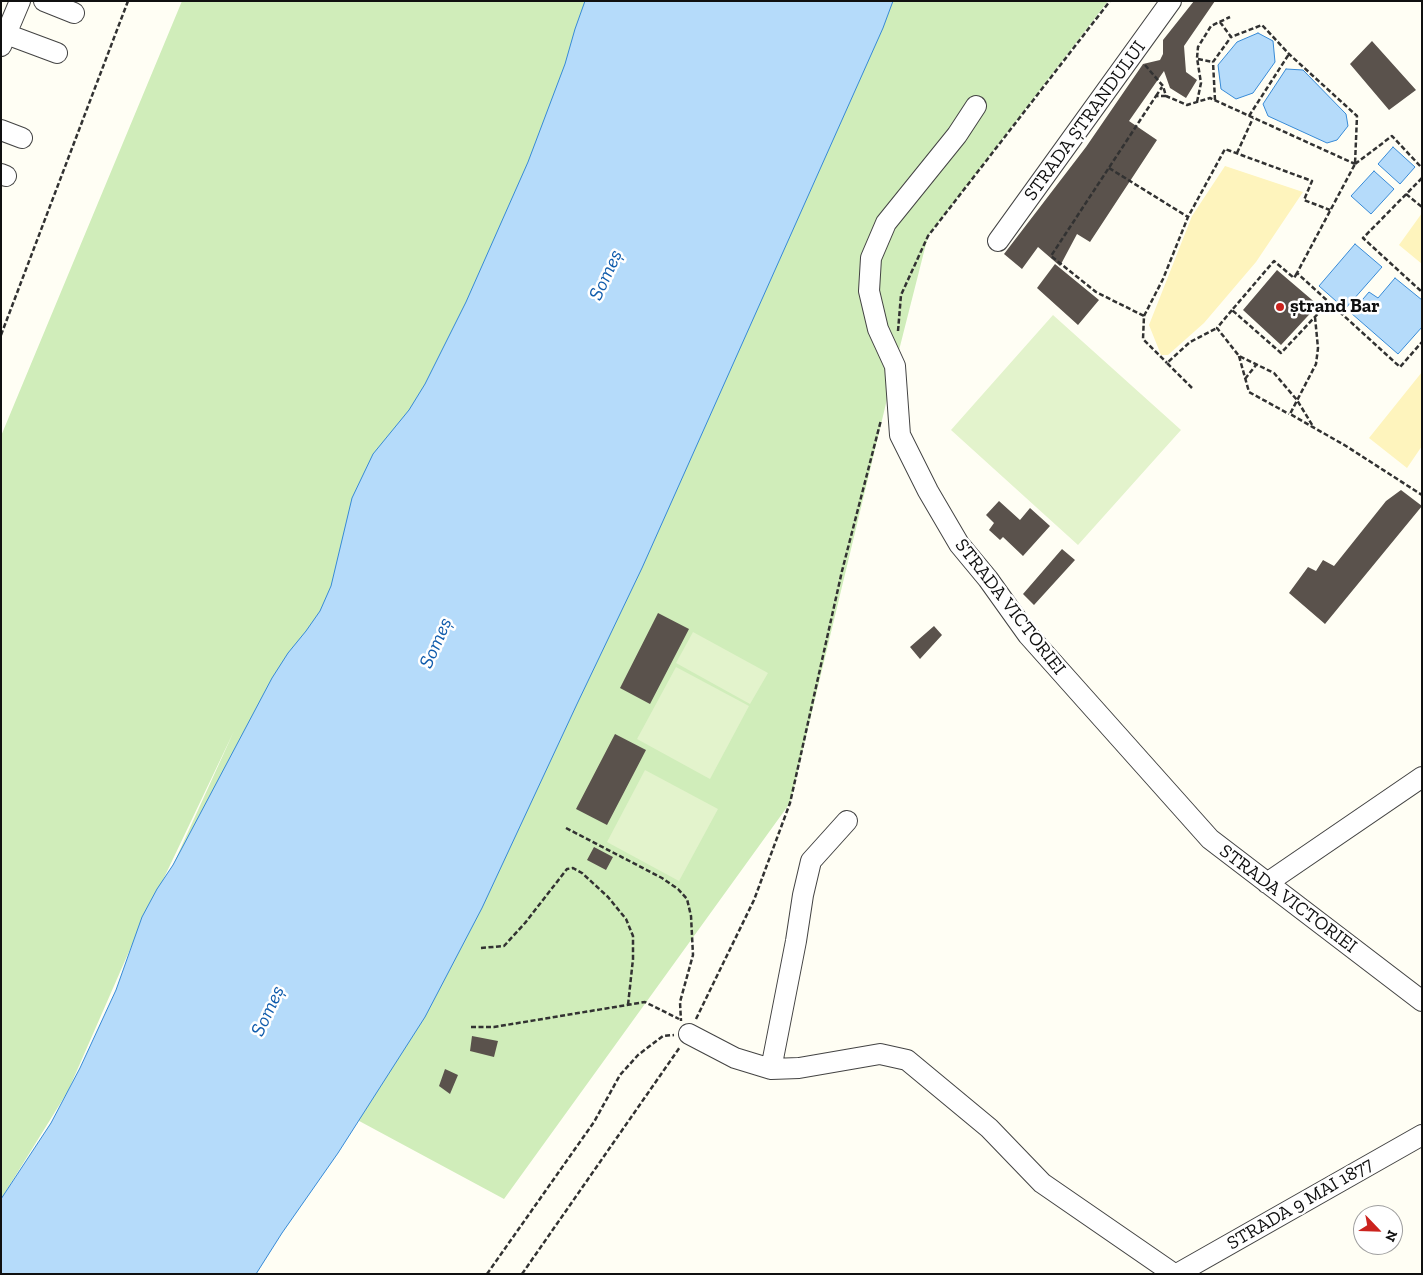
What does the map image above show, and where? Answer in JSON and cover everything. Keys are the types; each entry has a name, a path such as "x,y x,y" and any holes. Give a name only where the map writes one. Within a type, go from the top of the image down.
{"street":[{"path":"20,1 4,40 57,53"},
{"path":"44,1 74,13"},
{"name":"STRADA ȘTRANDULUI","path":"998,241 1171,1"},
{"name":"STRADA VICTORIEI","path":"976,106 957,134 886,223 871,258 869,291 878,329 895,366 900,435 928,491 959,544 988,579 1028,635 1210,839 1422,1001"},
{"path":"1,130 22,138"},
{"path":"1267,883 1422,777"},
{"path":"771,1069 811,860 847,821"},
{"path":"684,1026 735,1058 771,1069 799,1068 880,1054 907,1060 989,1128 1042,1183 1170,1273"},
{"name":"STRADA 9 MAI 1877","path":"1170,1273 1422,1134"}],"path":[{"path":"1,335 128,1"},
{"path":"897,339 901,294 928,236 1110,1"},
{"path":"1197,102 1201,83 1197,58 1198,47 1211,26 1230,17"},
{"path":"1220,22 1231,37"},
{"path":"1215,100 1213,62 1231,37 1262,25 1289,54 1357,116 1355,164"},
{"path":"1134,52 1163,86 1166,96"},
{"path":"1249,116 1289,54"},
{"path":"1197,58 1213,62"},
{"path":"1144,316 1096,292 1051,256 1163,86"},
{"path":"1156,96 1166,96 1187,105 1210,98 1355,164"},
{"path":"1237,153 1253,118"},
{"path":"1167,363 1190,342 1217,328 1274,261 1294,278 1355,164 1392,136 1422,168"},
{"path":"1192,388 1143,339 1144,316 1163,279 1188,216 1225,149 1312,181 1304,200 1330,210"},
{"path":"1109,168 1188,216"},
{"path":"1422,178 1363,238 1422,292"},
{"path":"1406,194 1422,208"},
{"path":"1297,273 1400,367 1422,342"},
{"path":"1232,310 1281,353 1329,302"},
{"path":"1290,414 1316,364 1318,348 1315,317"},
{"path":"1217,328 1239,356 1249,392 1346,446 1422,495"},
{"path":"1239,356 1274,373 1297,400 1314,428"},
{"path":"1246,379 1256,365"},
{"path":"522,1274 684,1026 754,900 790,803 842,571 883,412"},
{"path":"566,828 662,878 678,889 687,899 692,916 693,955 680,1002 684,1026"},
{"path":"481,948 504,946 525,923 567,869 573,868 582,873 608,897 626,919 632,936 633,959 628,1005"},
{"path":"471,1028 494,1027 645,1002 684,1026"},
{"path":"487,1274 594,1122 620,1074 638,1056 663,1036 684,1026"}],"green space":[{"path":"182,1 1108,1 928,236 790,803 504,1199 116,990 234,731 131,947 68,1091 1,1199 1,436"},
{"path":"1053,315 1181,430 1078,545 951,430"},
{"path":"693,632 768,673 750,704 676,663"},
{"path":"676,667 749,706 710,779 637,739"},
{"path":"645,770 718,809 679,881 607,842"}],"sand":[{"path":"1225,166 1303,192 1256,262 1204,323 1168,355 1161,355 1149,325 1192,216"},
{"path":"1422,213 1422,264 1399,245"},
{"path":"1422,372 1422,446 1407,468 1369,438"}],"water":[{"name":"Someș","path":"585,1 893,1 883,28 642,568 482,908 425,1017 338,1153 256,1274 1,1274 1,1199 51,1123 80,1068 116,990 142,917 157,889 173,865 272,678 288,653 320,611 331,586 352,498 373,454 409,410 425,384 466,302 528,162 565,64"},
{"path":"1258,33 1273,41 1275,62 1253,93 1236,99 1221,89 1218,65 1237,42"},
{"path":"1286,69 1303,70 1346,114 1348,126 1337,140 1327,143 1268,116 1263,104"},
{"path":"1393,147 1415,167 1400,184 1378,164"},
{"path":"1374,171 1394,189 1371,214 1351,196"},
{"path":"1355,244 1382,267 1345,309 1319,286"},
{"path":"1395,278 1422,300 1422,327 1398,354 1351,313 1369,292 1378,298"}],"building":[{"path":"1194,1 1215,1 1184,46 1186,72 1197,80 1186,98 1170,88 1164,71 1129,121 1157,140 1090,242 1077,234 1060,266 1038,247 1022,269 1004,254 1086,147 1143,64 1160,60 1163,54 1163,40"},
{"path":"1372,41 1416,90 1389,110 1350,64"},
{"path":"1055,264 1099,300 1078,325 1037,288"},
{"name":"ștrand Bar","path":"1277,270 1318,305 1281,345 1243,310"},
{"path":"1401,490 1422,506 1325,624 1289,593 1308,567 1316,571 1323,560 1334,566 1386,501"},
{"path":"999,501 1020,520 1030,508 1050,526 1023,556 1003,537 1000,540 989,530 994,523 986,515"},
{"path":"1062,549 1075,560 1034,605 1023,594"},
{"path":"658,613 689,629 650,704 620,688"},
{"path":"934,626 942,635 920,659 910,647"},
{"path":"615,734 646,750 607,825 576,809"},
{"path":"594,847 613,857 606,870 587,860"},
{"path":"472,1036 498,1041 494,1057 470,1051"},
{"path":"445,1069 458,1075 450,1094 439,1086"}],"place":[{"name":"ștrand Bar","path":"1280,307"}]}
